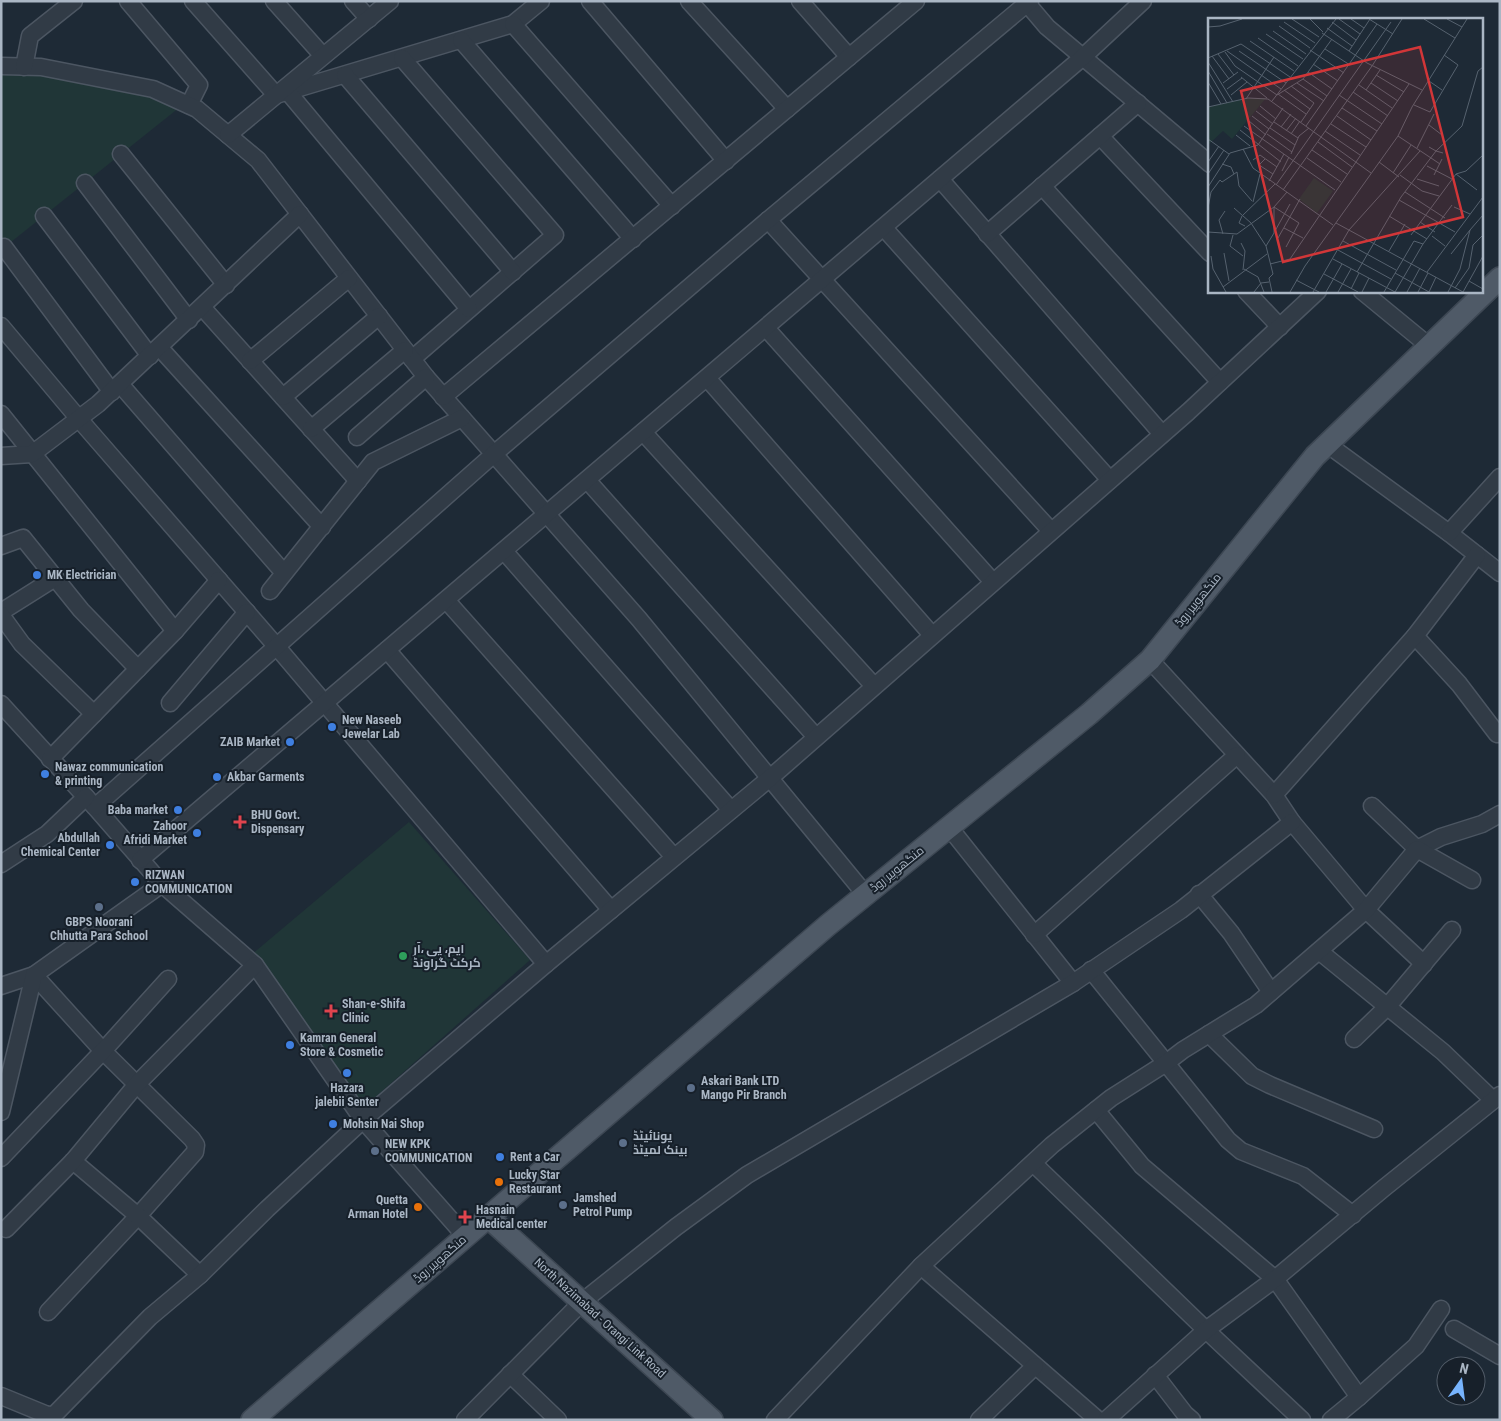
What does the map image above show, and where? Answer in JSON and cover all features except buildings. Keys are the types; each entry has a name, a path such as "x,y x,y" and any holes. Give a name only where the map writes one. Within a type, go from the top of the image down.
{"main road":[{"name":"منگھوپیر روڈ","path":"252,1420 828,925 1089,714 1150,660 1315,456 1429,346 1498,284"},
{"name":"North Nazimabad - Orangi Link Road","path":"488,1217 712,1420"}],"street":[{"path":"24,67 30,36 74,1"},
{"path":"128,1 199,86 189,105"},
{"path":"193,1 282,94 469,309"},
{"path":"274,1 323,56"},
{"path":"353,1 369,18"},
{"path":"228,135 282,94 323,56 390,1"},
{"path":"282,94 513,24 541,1"},
{"path":"590,1 726,160"},
{"path":"689,1 787,110"},
{"path":"800,1 850,57"},
{"path":"140,860 1084,57 1143,1"},
{"path":"1,864 47,834 90,802 277,647 494,454 1027,2 1047,26 1208,162"},
{"path":"444,397 850,57 911,3"},
{"path":"513,24 672,206"},
{"path":"461,40 633,239"},
{"path":"311,429 469,309 555,236 402,58"},
{"path":"1,66 41,67 153,90 197,108 258,160 426,377 639,619 865,894"},
{"path":"345,75 513,272"},
{"path":"988,234 1138,103"},
{"path":"1100,136 1208,251"},
{"path":"121,154 226,285"},
{"path":"940,180 1162,434"},
{"path":"85,183 189,320"},
{"path":"1042,186 1220,382"},
{"path":"1,456 32,454 79,419 155,352 300,214"},
{"path":"44,216 155,352 322,527"},
{"path":"768,220 1052,531"},
{"path":"884,228 1110,480"},
{"path":"4,247 116,388 284,573"},
{"path":"250,361 349,278"},
{"path":"1247,292 1280,327"},
{"path":"1,1396 44,1414 55,1414 150,1317 200,1275 362,1120 770,778 1162,434 1317,292"},
{"path":"1363,292 1429,346"},
{"path":"202,307 358,481"},
{"path":"283,397 379,316"},
{"path":"1,326 546,964"},
{"path":"766,328 993,582"},
{"path":"357,437 426,377"},
{"path":"708,378 932,635"},
{"path":"1,414 175,631"},
{"path":"270,591 373,462 462,418"},
{"path":"643,432 874,686"},
{"path":"1327,444 1448,532 1500,573"},
{"path":"1448,532 1500,477"},
{"path":"587,480 816,737"},
{"path":"1,546 23,538 88,618 138,669"},
{"path":"504,551 730,810"},
{"path":"1274,795 1414,636 1477,555"},
{"path":"55,578 1,613 22,644 94,714"},
{"path":"50,759 175,631 219,580"},
{"path":"446,600 674,857"},
{"path":"170,703 247,612"},
{"path":"1414,636 1460,684 1497,734"},
{"path":"388,650 611,910"},
{"path":"1150,660 1274,795 1292,822 1366,910 1424,964"},
{"path":"1,704 162,884 255,966 362,1120 466,1236"},
{"path":"1034,935 1237,755"},
{"path":"1372,806 1417,849 1472,880"},
{"path":"775,1420 921,1266 1033,1163 1096,1110 1183,1050 1256,1005 1366,910 1417,849 1441,836 1482,824 1500,814"},
{"path":"465,1420 582,1302 676,1227 747,1175 1073,983 1181,910 1292,822"},
{"path":"949,827 1073,983"},
{"path":"1,986 34,975 162,884"},
{"path":"1199,894 1231,933 1271,992"},
{"path":"1354,1039 1388,1008 1452,930"},
{"path":"1106,1420 1206,1330 1274,1279 1497,1098 1319,951"},
{"path":"6,1229 73,1161 137,1084 255,966"},
{"path":"1091,970 1228,1140 1241,1151 1303,1176 1353,1215"},
{"path":"34,975 103,1051 192,1139 196,1148 195,1152 138,1216 48,1312"},
{"path":"1,1112 34,975"},
{"path":"1,1158 103,1051 168,979"},
{"path":"1210,1034 1252,1076 1374,1129"},
{"path":"1096,1110 1142,1166 1274,1279 1359,1397"},
{"path":"73,1161 138,1216 200,1275"},
{"path":"1033,1163 1302,1420"},
{"path":"921,1266 1098,1420"},
{"path":"1331,1420 1416,1346 1441,1310"},
{"path":"1454,1329 1500,1356"},
{"path":"980,1420 1035,1366"},
{"path":"510,1374 558,1420"},
{"path":"1156,1375 1185,1414 1192,1420"}],"green space":[{"path":"1,66 185,103 1,250"},
{"path":"409,822 530,960 363,1108 245,960"}],"place":[{"name":"MK Electrician","path":"37,575"},
{"name":"New Naseeb Jewelar Lab","path":"332,727"},
{"name":"ZAIB Market","path":"290,742"},
{"name":"Nawaz communication & printing","path":"45,774"},
{"name":"Akbar Garments","path":"217,777"},
{"name":"Baba market","path":"178,810"},
{"name":"BHU Govt. Dispensary","path":"240,822"},
{"name":"Zahoor Afridi Market","path":"197,833"},
{"name":"Abdullah Chemical Center","path":"110,845"},
{"name":"RIZWAN COMMUNICATION","path":"135,882"},
{"name":"GBPS Noorani Chhutta Para School","path":"99,907"},
{"name":"ایم، پی ،آر کرکٹ گراونڈ","path":"403,956"},
{"name":"Shan-e-Shifa Clinic","path":"331,1011"},
{"name":"Kamran General Store & Cosmetic","path":"290,1045"},
{"name":"Hazara jalebii Senter","path":"347,1073"},
{"name":"Askari Bank LTD Mango Pir Branch","path":"691,1088"},
{"name":"Mohsin Nai Shop","path":"333,1124"},
{"name":"یونائیٹڈ بینک لمیٹڈ","path":"623,1143"},
{"name":"NEW KPK COMMUNICATION","path":"375,1151"},
{"name":"Rent a Car","path":"500,1157"},
{"name":"Lucky Star Restaurant","path":"499,1182"},
{"name":"Jamshed Petrol Pump","path":"563,1205"},
{"name":"Quetta Arman Hotel","path":"418,1207"},
{"name":"Hasnain Medical center","path":"465,1217"}]}
